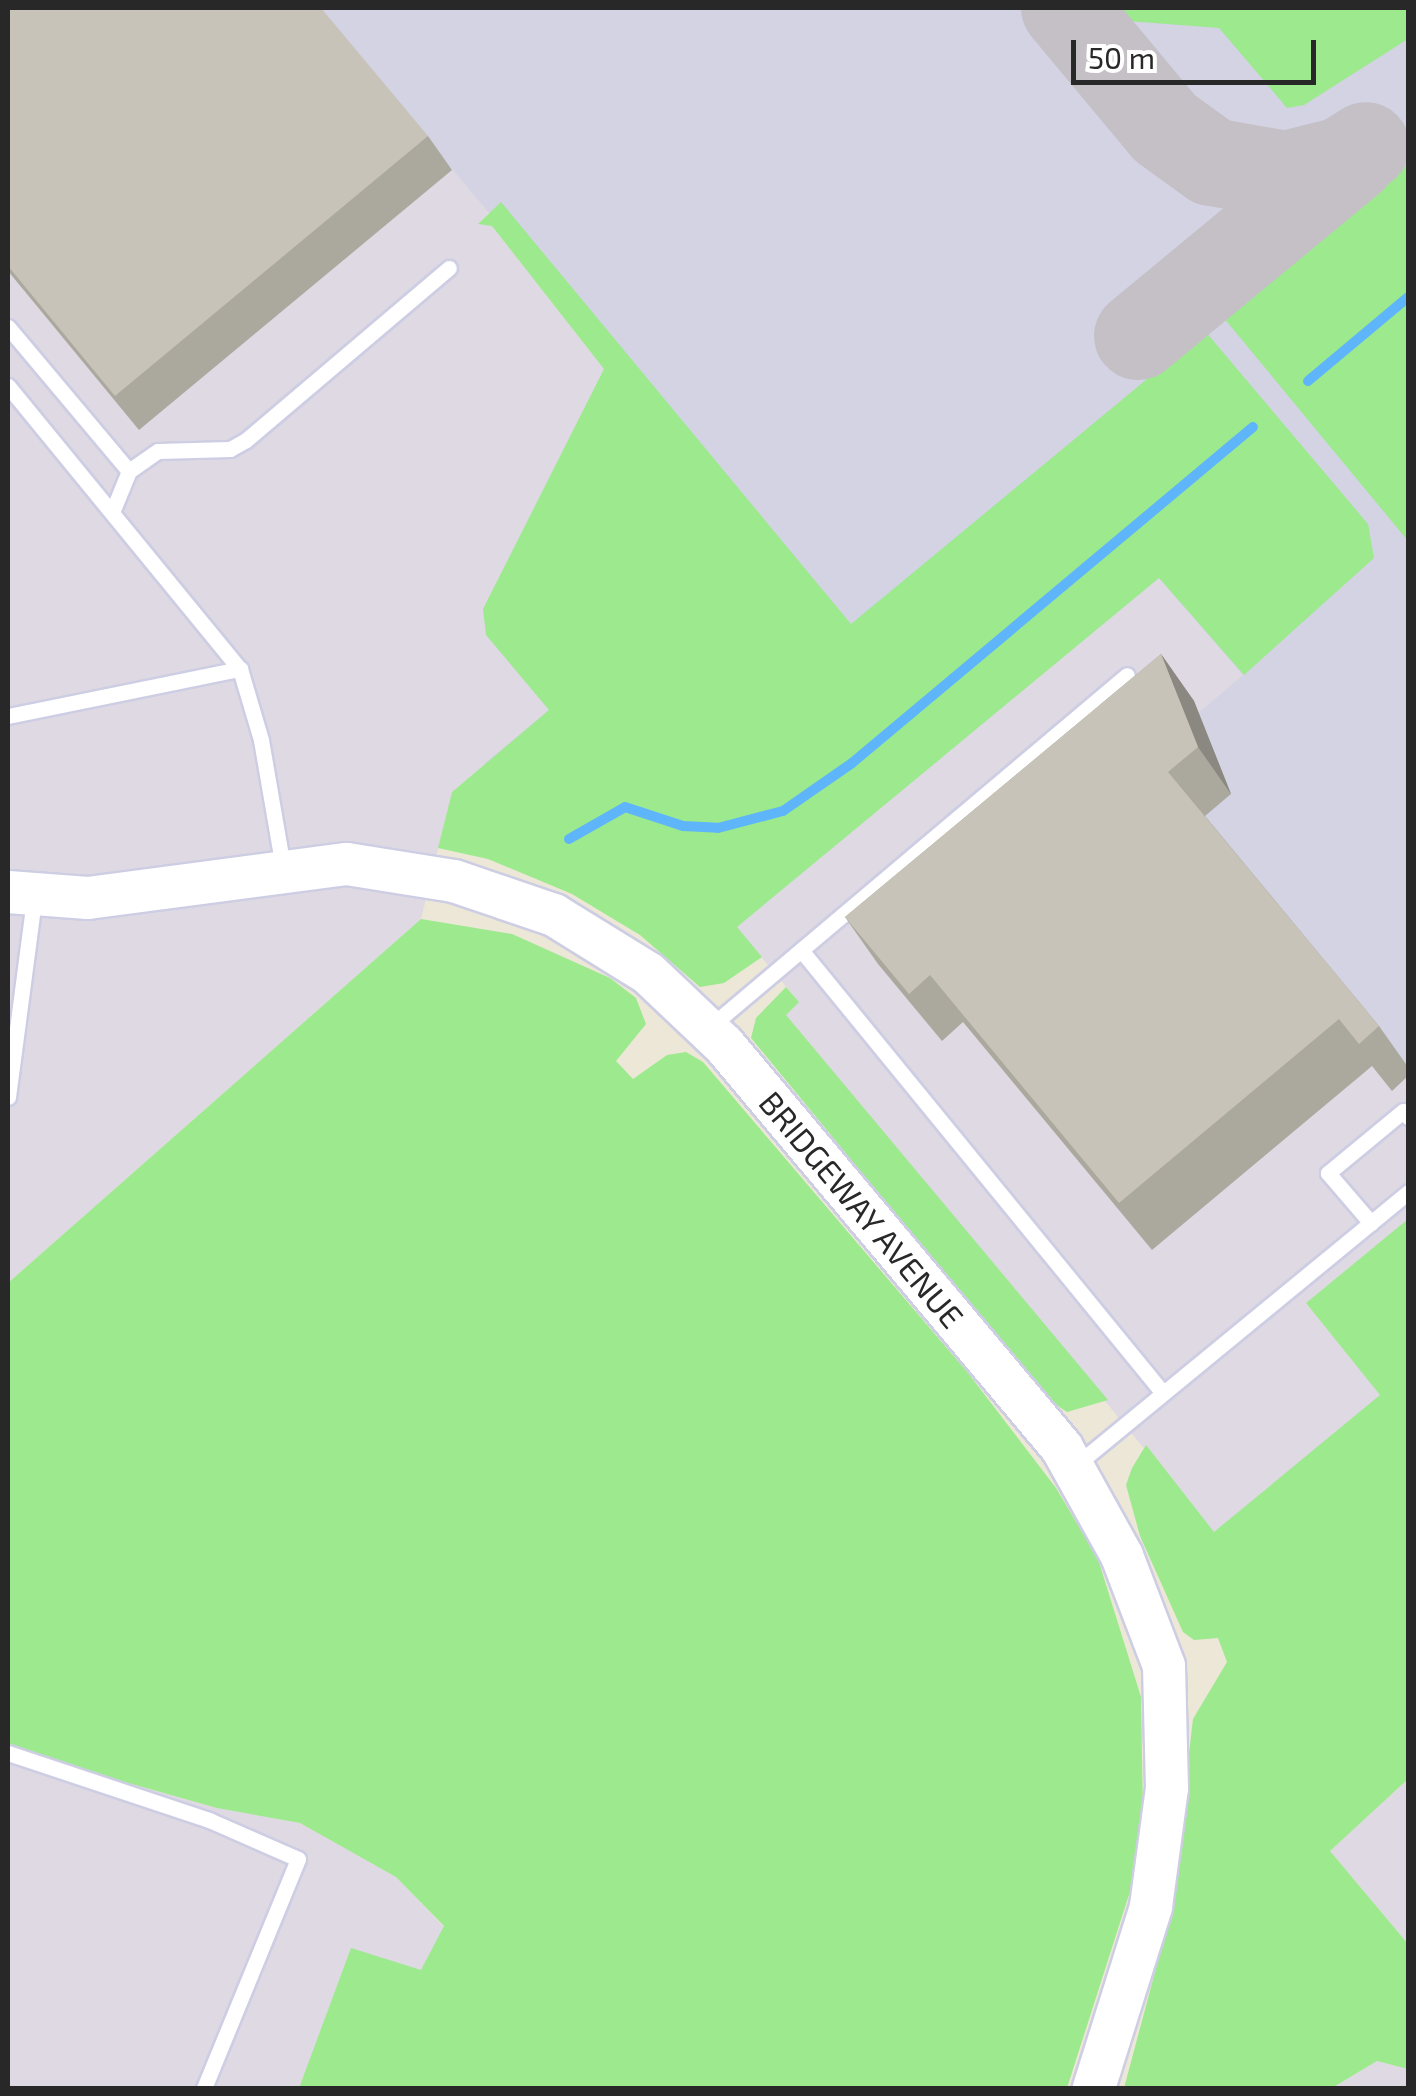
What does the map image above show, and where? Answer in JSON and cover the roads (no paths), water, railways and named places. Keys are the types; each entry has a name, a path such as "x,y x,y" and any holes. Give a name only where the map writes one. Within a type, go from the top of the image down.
{"street":[{"name":"BRIDGEWAY AVENUE","path":"21,894 88,898 347,864 454,882 554,915 648,972 708,1029 1073,1468 1122,1556 1164,1666 1166,1788 1151,1906 1094,2088"}],"lane":[{"path":"113,510 129,471 158,450 230,449 246,440 449,268"},
{"path":"8,327 129,471"},
{"path":"8,386 240,669 262,740 284,873"},
{"path":"8,716 240,669"},
{"path":"708,1029 1127,675"},
{"path":"8,1097 21,894"},
{"path":"801,950 1163,1394"},
{"path":"1372,1222 1328,1172 1403,1111 1408,1117"},
{"path":"1073,1468 1408,1192"},
{"path":"8,1753 209,1820 298,1859 204,2088"}],"waterway":[{"path":"1308,381 1408,297"},
{"path":"569,839 625,807 683,826 718,828 783,811 852,763 1253,427"}]}
